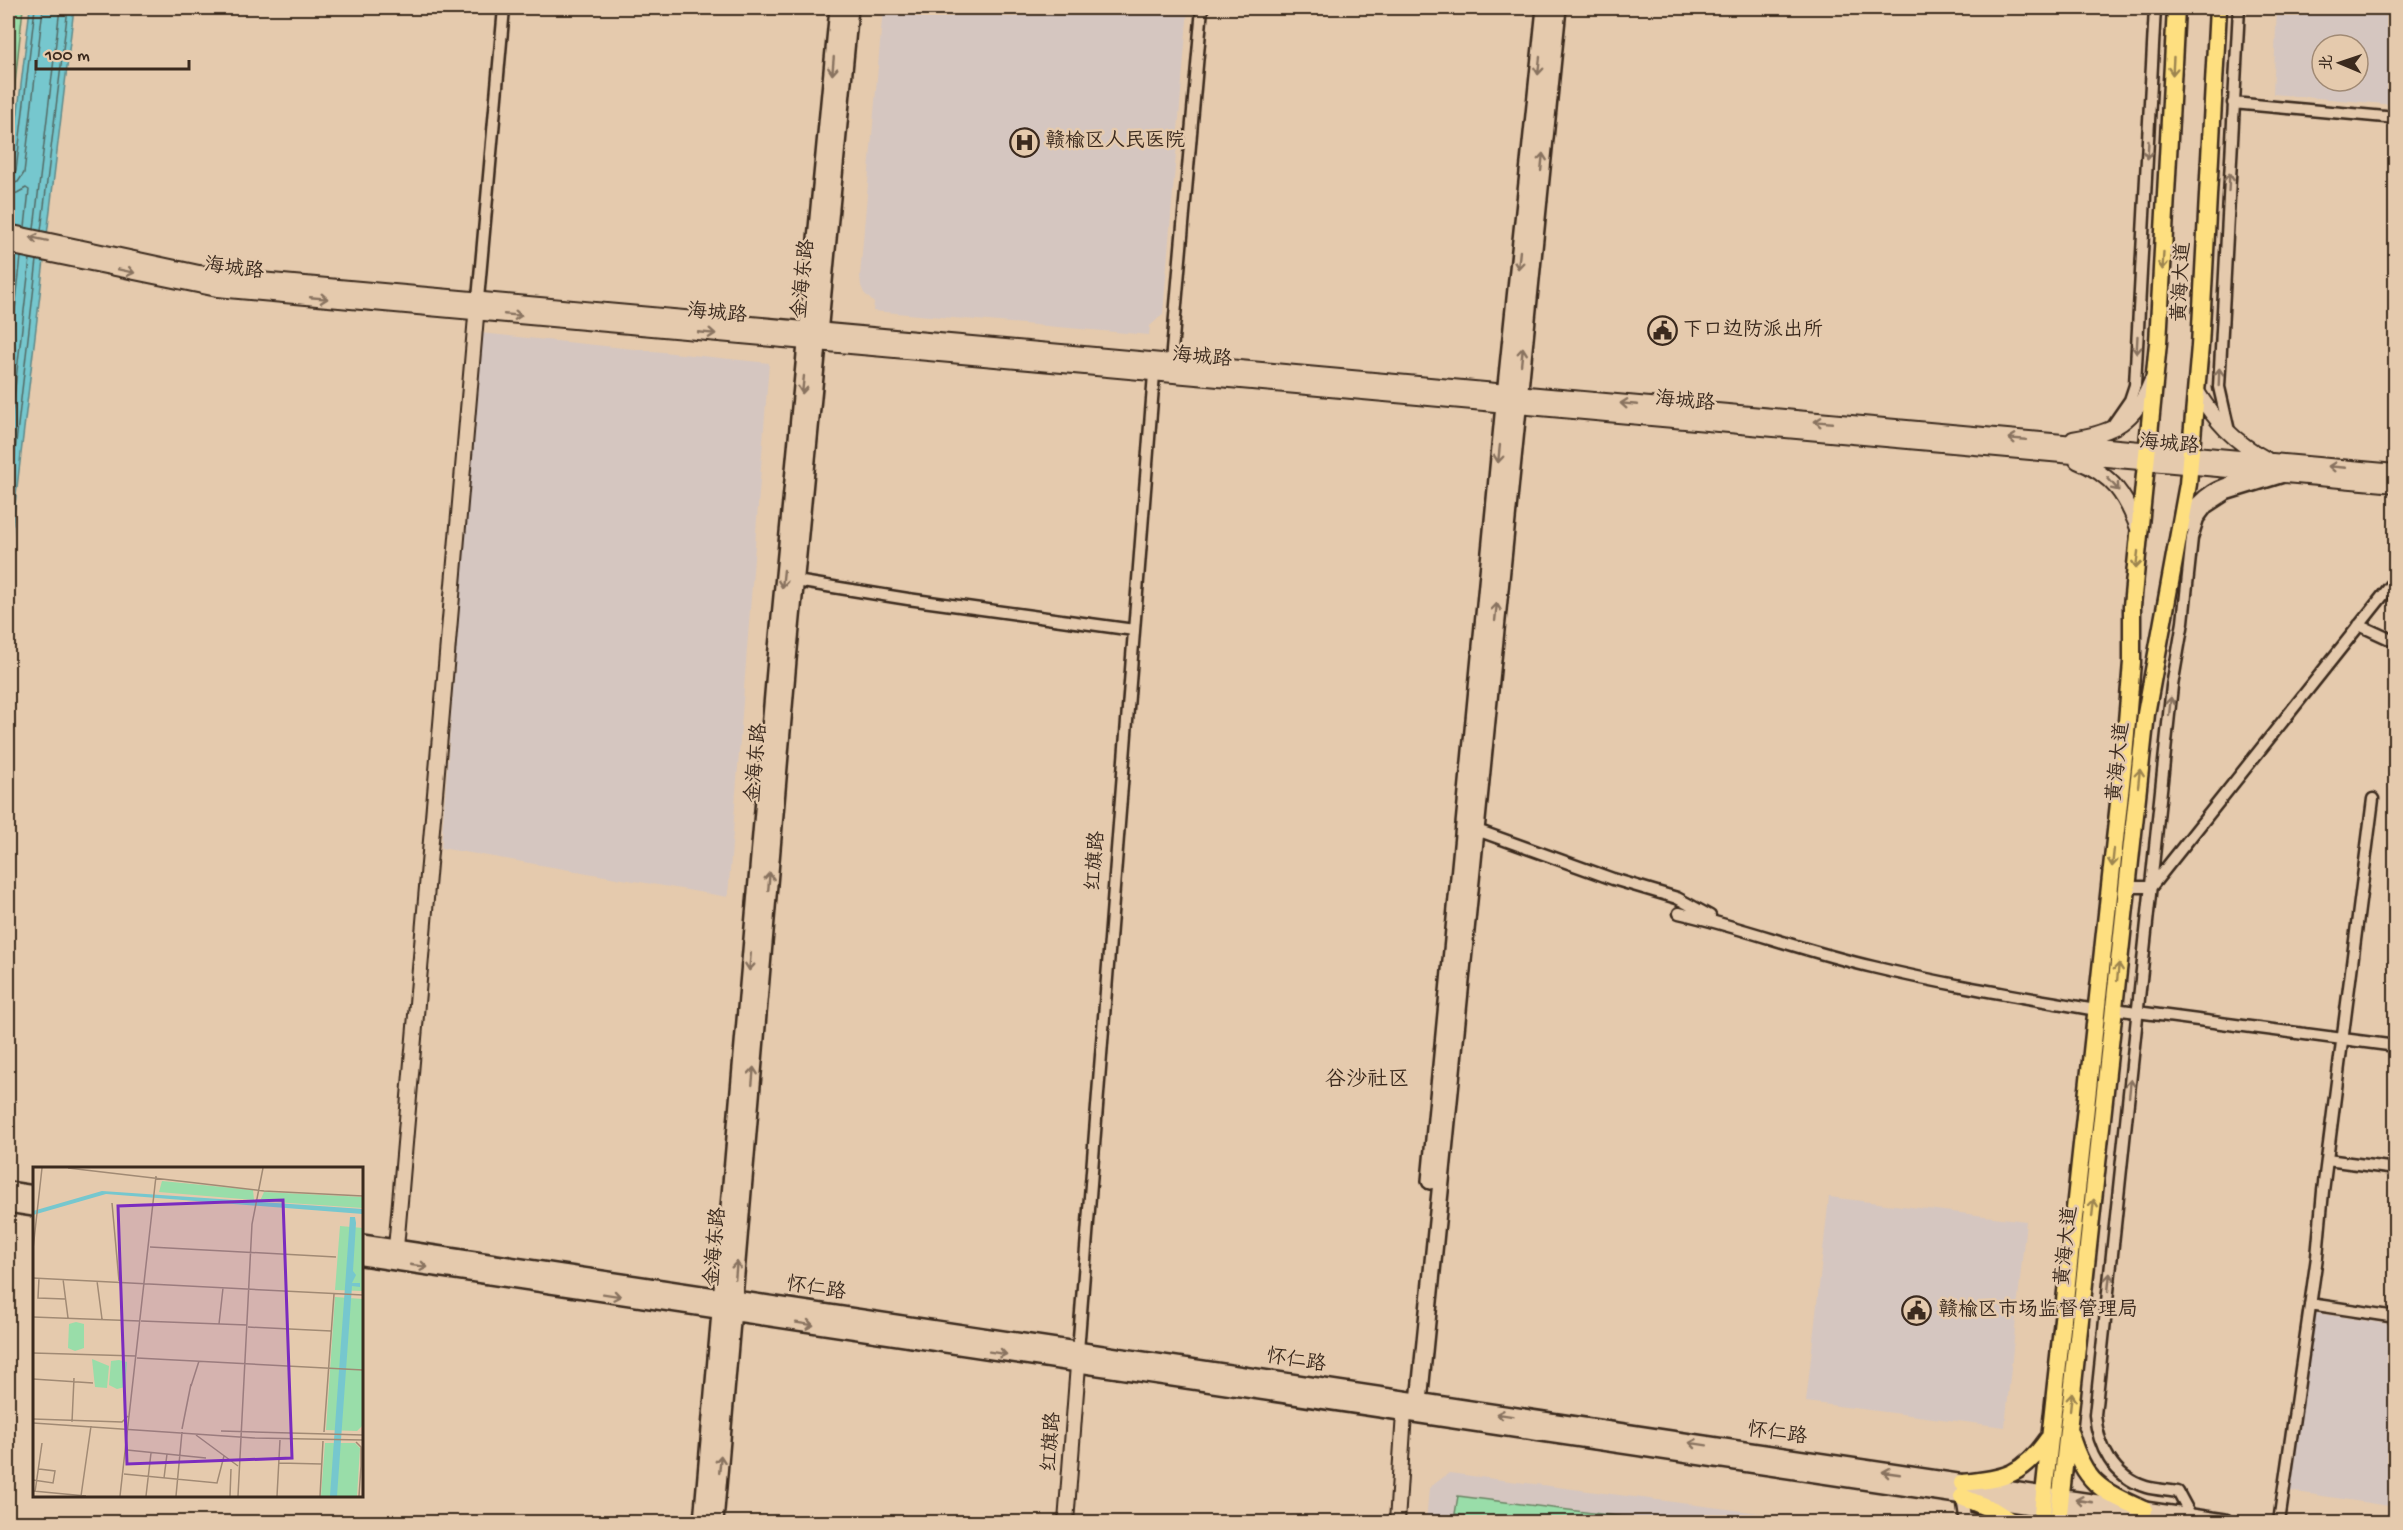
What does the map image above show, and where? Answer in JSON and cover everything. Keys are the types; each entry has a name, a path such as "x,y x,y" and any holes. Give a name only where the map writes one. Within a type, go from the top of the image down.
{"main road":[{"name":"金海东路","path":"702,1522 727,1305 796,581 838,8"},
{"name":"金海东路","path":"715,1522 727,1305 776,659 850,8"},
{"path":"1411,1405 1474,829 1545,8"},
{"path":"1411,1405 1511,400 1558,8"},
{"name":"黄海大道","path":"2051,1510 2050,1435 2124,757 2132,662 2132,606 2156,368 2176,8"},
{"name":"黄海大道","path":"2051,1510 2068,1427 2146,714 2180,534 2190,461 2218,8"},
{"path":"8,1191 33,1194"},
{"path":"8,1204 33,1208"},
{"name":"怀仁路","path":"363,1243 727,1305"},
{"name":"怀仁路","path":"363,1257 727,1305 1411,1405 1962,1490 2051,1510 2225,1522"},
{"path":"2068,1427 2078,1457 2096,1485 2141,1516"},
{"path":"1962,1490 2017,1472 2038,1454 2050,1435"},
{"path":"1962,1490 2012,1522"}],"street":[{"path":"396,1248 504,8"},
{"path":"1171,362 1202,8"},
{"path":"2110,430 2130,400 2135,386 2156,8"},
{"path":"2230,434 2219,387 2239,8"},
{"path":"2214,84 2234,104 2396,118"},
{"path":"2212,120 2234,104"},
{"name":"海城路","path":"8,232 69,252 216,289 477,306 814,336 1171,362 1511,400 2064,456 2148,457"},
{"name":"海城路","path":"8,246 69,252"},
{"name":"海城路","path":"814,336 1154,374 2055,442 2148,457 2269,468 2396,472"},
{"path":"2055,442 2110,430 2133,415 2146,395 2156,368"},
{"name":"红旗路","path":"1066,1522 1154,374"},
{"path":"2180,534 2191,512 2209,493 2269,468 2218,423 2196,390"},
{"path":"2064,456 2103,473 2115,485 2127,503 2140,533"},
{"name":"海城路","path":"2269,468 2284,476 2396,485"},
{"path":"2192,1518 2178,1492 2146,1487 2133,1480 2108,1459 2097,1434 2095,1415 2172,686 2183,622 2192,538 2198,519 2215,500 2284,476"},
{"path":"2151,887 2396,579"},
{"path":"796,581 1134,630"},
{"path":"2359,626 2396,642"},
{"path":"2279,1522 2310,1304 2373,800"},
{"path":"1474,829 1613,879 1677,898 1720,922"},
{"path":"2127,887 2151,887"},
{"path":"1679,913 1720,922 1870,967 2097,1010"},
{"path":"2114,1009 2396,1046"},
{"path":"2327,1160 2396,1169"},
{"path":"2310,1304 2396,1317"},
{"path":"1397,1522 1411,1405"},
{"path":"1962,1490 1965,1517 1980,1522"}],"shaded area":[{"name":"赣榆区人民医院","path":"883,8 1188,8 1163,314 1150,326 1149,335 873,311 874,303 864,293 860,276"},
{"path":"2277,8 2395,8 2395,105 2273,94"},
{"path":"480,333 769,363 728,897 441,848"},
{"name":"赣榆区市场监督管理局","path":"1829,1197 2026,1221 2005,1427 1806,1402"},
{"path":"2316,1313 2395,1325 2395,1507 2290,1491"},
{"path":"1449,1473 1827,1522 1426,1522 1429,1488"}],"green space":[{"path":"8,8 23,8 8,149"},
{"path":"1458,1496 1664,1522 1458,1522 1466,1516 1455,1514"}],"water":[{"path":"30,8 74,8 8,563 8,196"}],"place":[{"name":"赣榆区人民医院","path":"1024,142"},
{"name":"下口边防派出所","path":"1662,331"},
{"name":"赣榆区市场监督管理局","path":"1917,1311"}],"district":[{"name":"谷沙社区","path":"1367,1081"}]}
